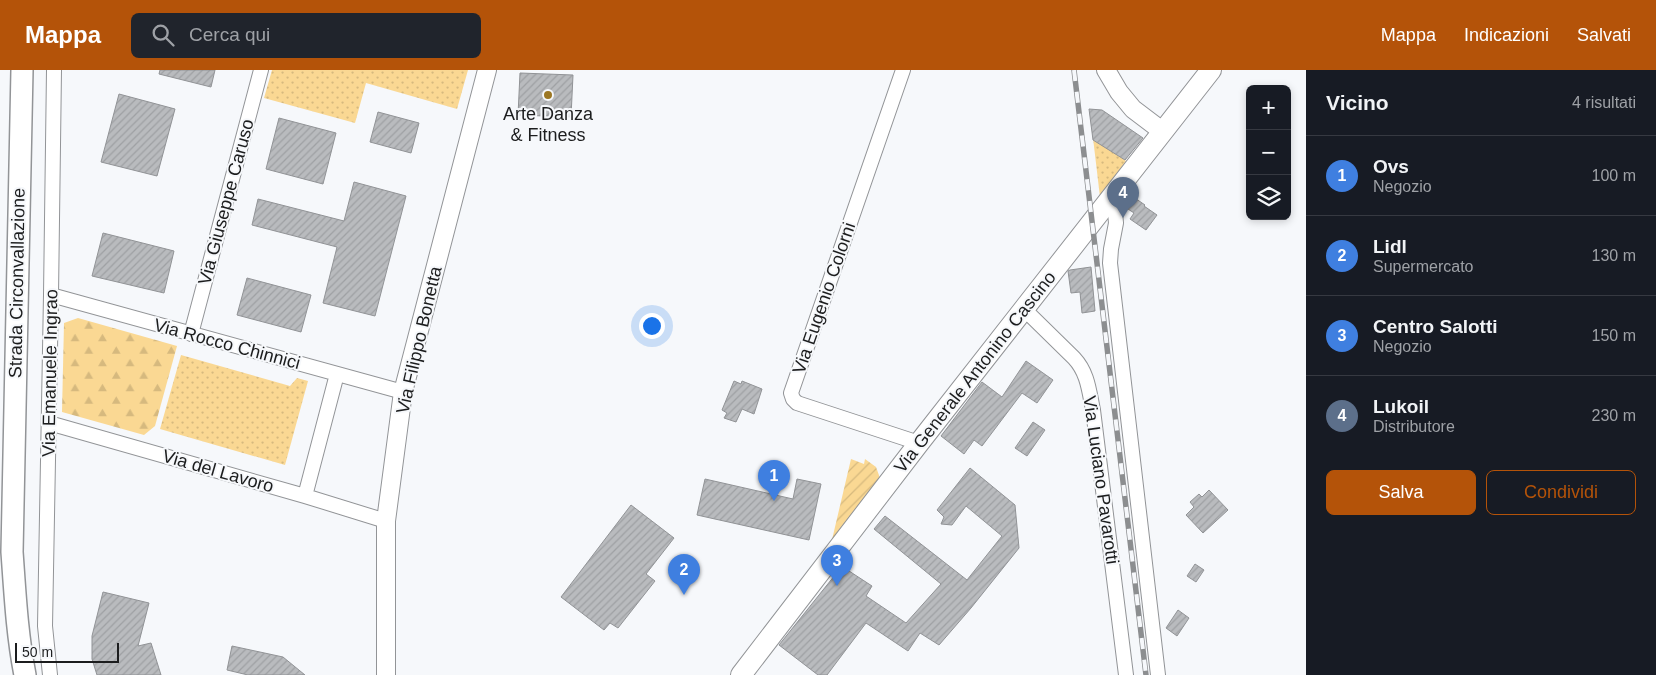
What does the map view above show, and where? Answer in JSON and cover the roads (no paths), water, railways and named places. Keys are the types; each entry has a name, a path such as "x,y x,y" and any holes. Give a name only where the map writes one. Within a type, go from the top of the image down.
{"main road":[{"name":"Strada Circonvallazione","path":"22,70 12,552 15,601 24,675"},
{"name":"Via Generale Antonino Cascino","path":"741,675 919,443 1211,70"}],"street":[{"name":"Via Emanuele Ingrao","path":"50,675 45,626 54,70"},
{"name":"Via Giuseppe Caruso","path":"191,334 261,70"},
{"name":"Via Filippo Bonetta","path":"386,675 386,521 403,392 487,70"},
{"name":"Via Eugenio Colorni","path":"903,70 791,393 793,399 798,403 919,443"},
{"path":"1106,70 1119,92 1133,109 1162,131"},
{"path":"1107,202 1115,212 1116,223 1110,249 1110,263 1158,675"},
{"name":"Via Rocco Chinnici","path":"51,296 403,392"},
{"name":"Via Luciano Pavarotti","path":"1024,309 1082,366 1086,375 1093,410 1126,675"},
{"path":"305,496 337,374"},
{"name":"Via del Lavoro","path":"49,422 386,521"}],"railway":[{"path":"1074,70 1146,675"}],"place":[{"name":"Arte Danza & Fitness","path":"548,95"},
{"name":"Lukoil","path":"1123,218"},
{"name":"Ovs","path":"774,501"},
{"name":"Centro Salotti","path":"837,586"},
{"name":"Lidl","path":"684,595"}]}
